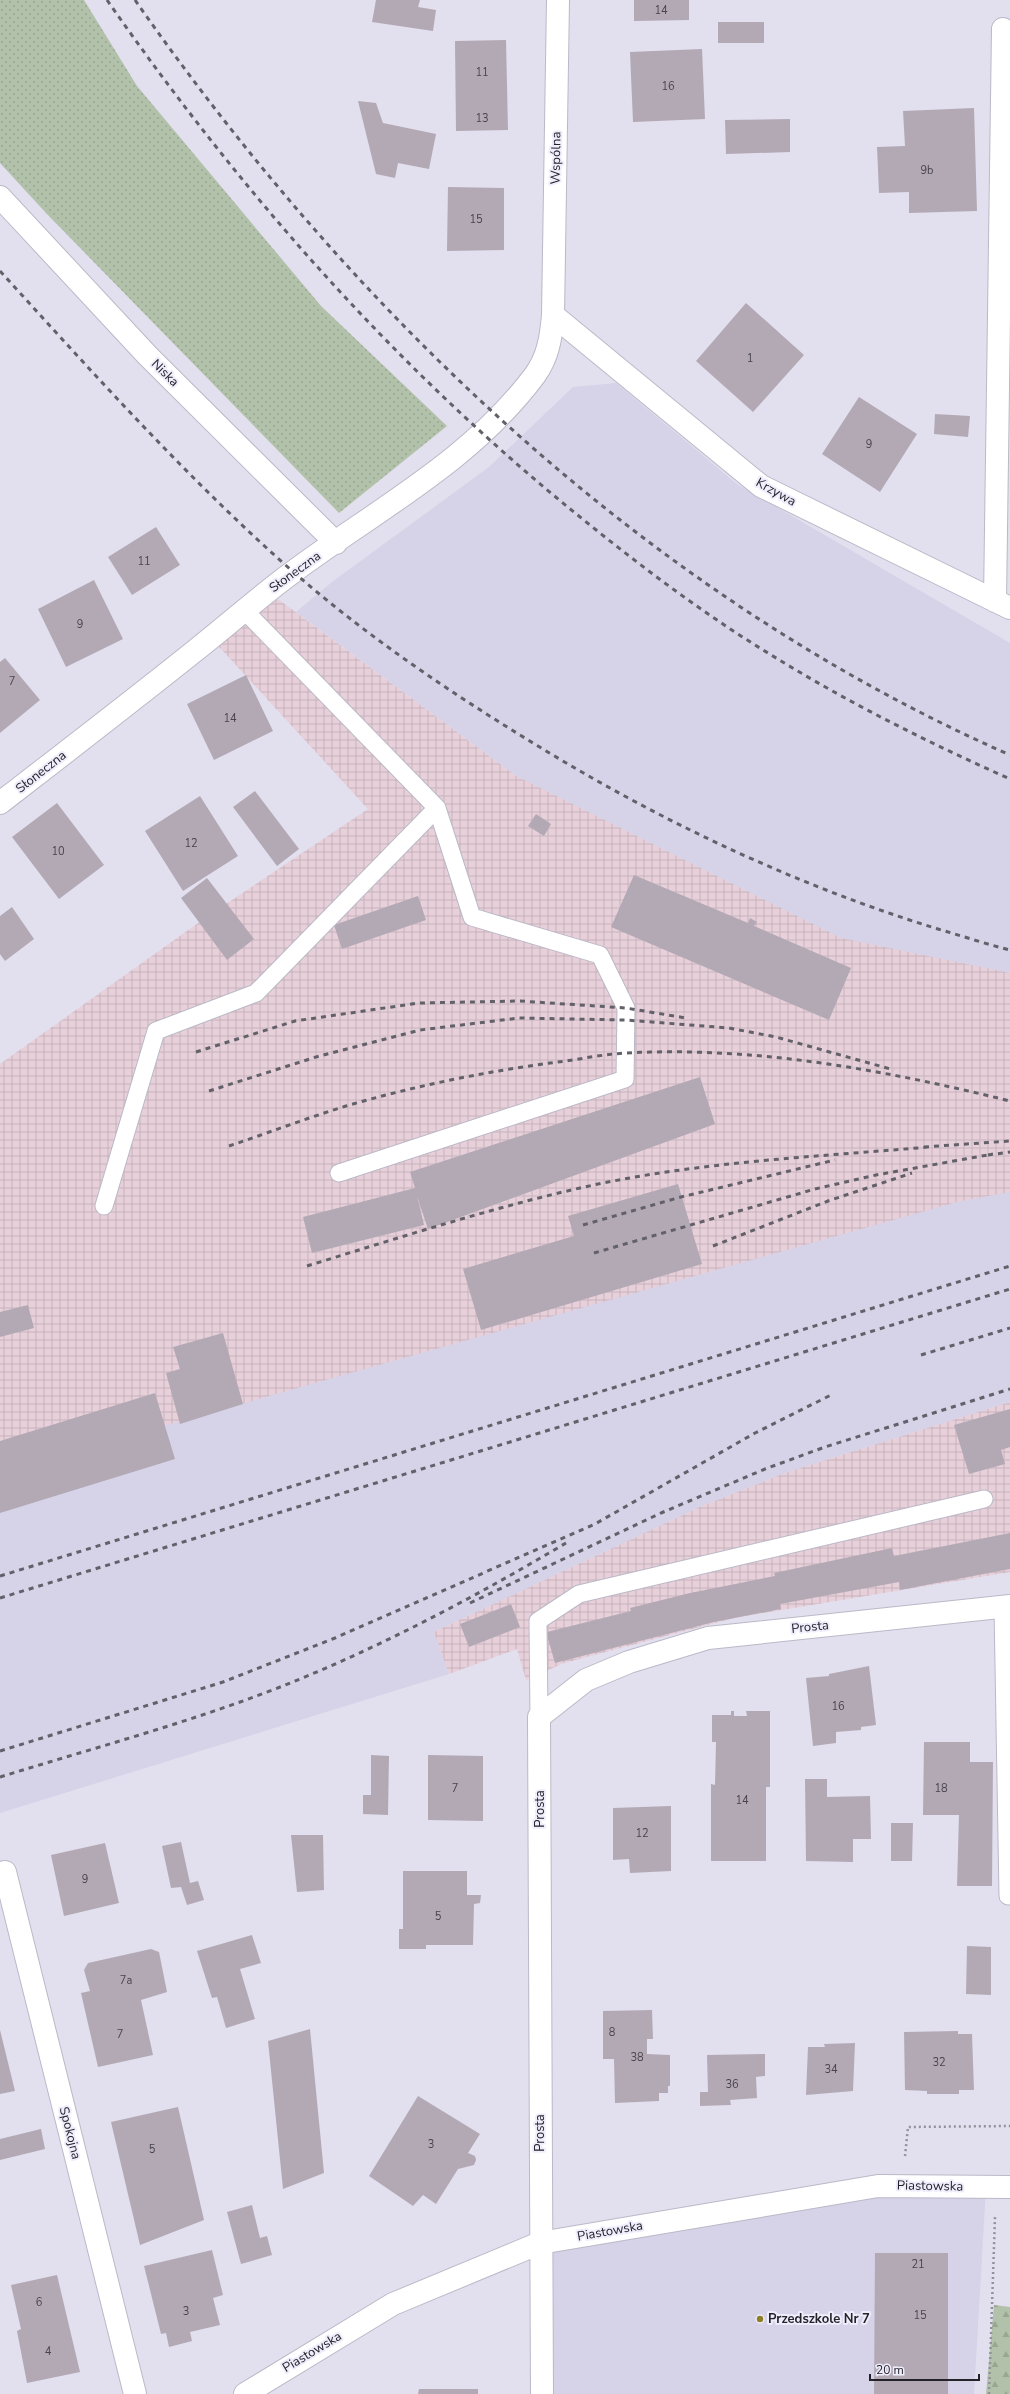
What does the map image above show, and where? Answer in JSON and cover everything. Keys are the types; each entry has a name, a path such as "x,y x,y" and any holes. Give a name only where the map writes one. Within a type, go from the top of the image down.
{"street":[{"name":"Wspólna","path":"553,315 558,0"},
{"path":"1002,604 1003,29"},
{"name":"Niska","path":"0,197 148,356 336,543"},
{"name":"Słoneczna","path":"0,803 293,572 444,467 498,418 534,375 546,357 551,338 553,315"},
{"name":"Krzywa","path":"553,315 762,486 1002,604"},
{"name":"Prosta","path":"542,2394 540,2243 539,1717 586,1680 629,1662 708,1638 1007,1606"},
{"name":"Spokojna","path":"5,1872 135,2394"},
{"name":"Piastowska","path":"245,2394 393,2304 540,2243 878,2186 1003,2187"}],"lane":[{"path":"245,611 437,808 472,917 600,954 626,1008 625,1079 338,1173"},
{"path":"104,1206 156,1031 256,993 437,808"},
{"path":"539,1717 538,1621 579,1594 984,1499"},
{"path":"1007,1606 1008,1896"}],"path":[{"path":"903,2186 908,2127 1010,2126"},
{"path":"989,2394 1003,2187"}],"shaded area":[{"path":"616,383 737,484 1010,643 1010,1402 788,1472 702,1506 434,1632 449,1674 0,1813 0,1462 516,776 296,612 332,582 489,467 573,387"},
{"path":"278,599 516,776 841,938 1010,973 1010,1192 957,1202 0,1472 0,1064 208,916 368,809 211,638 249,619"},
{"path":"1010,1402 1010,1572 734,1618 564,1663 526,1680 517,1649 449,1674 434,1632 702,1506 788,1472"},
{"name":"Przedszkole Nr 7","path":"878,2186 986,2187 974,2394 542,2394 540,2243"}],"green space":[{"path":"0,0 84,0 137,86 321,306 447,426 339,513 46,213 0,163"},
{"path":"994,2305 1010,2307 1010,2394 986,2394"}],"building":[{"path":"376,0 420,0 418,7 436,10 433,31 372,22"},
{"path":"634,0 689,0 689,20 634,21"},
{"path":"718,22 764,22 764,43 718,43"},
{"path":"506,40 508,130 456,131 455,41"},
{"path":"702,49 705,119 633,122 630,52"},
{"path":"358,101 376,103 383,123 436,134 429,169 398,163 395,178 376,174"},
{"path":"974,108 977,211 909,213 909,192 879,193 877,147 905,146 903,111"},
{"path":"790,119 790,152 726,154 725,120"},
{"path":"448,187 504,188 504,250 447,251"},
{"path":"746,303 804,355 753,412 696,361"},
{"path":"859,397 917,434 880,492 822,454"},
{"path":"935,414 970,416 968,437 934,434"},
{"path":"156,527 180,565 132,595 108,557"},
{"path":"94,580 123,639 66,667 38,609"},
{"path":"5,658 40,700 0,733 0,662"},
{"path":"246,675 273,731 214,760 187,704"},
{"path":"255,791 299,849 277,866 233,807"},
{"path":"200,796 238,856 183,891 145,831"},
{"path":"57,803 104,865 59,899 12,837"},
{"path":"536,814 551,824 544,836 528,826"},
{"path":"634,875 748,923 750,918 757,922 754,926 851,968 829,1020 611,927"},
{"path":"207,878 254,939 227,960 181,898"},
{"path":"418,896 426,920 342,949 334,925"},
{"path":"12,907 34,939 5,961 0,954 0,916"},
{"path":"700,1077 715,1124 428,1229 417,1196 424,1225 312,1253 303,1217 415,1188 410,1172"},
{"path":"678,1184 702,1264 481,1330 463,1269 574,1236 568,1216"},
{"path":"28,1305 34,1328 0,1337 0,1312"},
{"path":"223,1333 243,1404 180,1424 166,1373 180,1369 173,1347"},
{"path":"155,1393 175,1459 0,1513 0,1441"},
{"path":"1010,1409 1010,1447 1001,1450 1005,1464 969,1474 954,1425"},
{"path":"1010,1533 1010,1569 900,1590 899,1582 780,1604 781,1609 714,1622 555,1663 548,1639 547,1632 631,1611 630,1608 690,1593 775,1576 774,1573 892,1548 894,1556"},
{"path":"511,1604 520,1627 469,1647 460,1624"},
{"path":"869,1666 876,1725 861,1727 861,1730 836,1732 836,1743 813,1746 806,1678 829,1676 829,1674"},
{"path":"731,1711 734,1711 734,1716 747,1716 746,1711 770,1711 770,1787 766,1787 766,1861 711,1861 711,1784 715,1785 716,1742 712,1742 712,1715 731,1715"},
{"path":"924,1742 970,1742 970,1762 993,1762 992,1886 957,1886 959,1815 923,1815"},
{"path":"371,1755 389,1756 388,1815 363,1814 363,1795 371,1795"},
{"path":"428,1755 483,1756 483,1821 428,1820"},
{"path":"805,1779 827,1779 827,1797 870,1796 871,1839 853,1839 853,1862 806,1861"},
{"path":"671,1806 671,1871 630,1873 629,1859 613,1860 613,1808"},
{"path":"891,1823 913,1823 912,1861 891,1861"},
{"path":"291,1835 323,1835 324,1890 297,1892"},
{"path":"181,1842 190,1883 198,1881 204,1900 187,1905 181,1887 171,1888 162,1846"},
{"path":"105,1843 119,1903 64,1916 51,1855"},
{"path":"403,1871 467,1871 467,1895 481,1895 480,1903 474,1904 473,1945 426,1945 426,1949 399,1949 399,1929 403,1929"},
{"path":"252,1935 261,1963 240,1969 255,2019 226,2028 217,1997 212,1998 197,1951"},
{"path":"967,1946 991,1947 991,1995 966,1994"},
{"path":"151,1949 159,1952 167,1992 141,2000 153,2055 98,2067 81,1993 90,1991 84,1970 88,1963"},
{"path":"652,2010 653,2039 647,2039 647,2054 670,2055 670,2086 668,2086 668,2093 659,2093 659,2101 615,2103 614,2059 603,2059 603,2011"},
{"path":"310,2029 324,2173 283,2189 268,2041"},
{"path":"0,2030 15,2091 0,2094"},
{"path":"958,2031 958,2034 972,2034 974,2090 959,2090 959,2094 927,2094 927,2091 905,2090 904,2032"},
{"path":"855,2043 853,2091 806,2095 808,2047 825,2047 824,2044"},
{"path":"765,2054 765,2076 756,2077 757,2098 730,2100 731,2105 700,2106 700,2092 708,2092 707,2055"},
{"path":"418,2096 480,2134 468,2153 475,2156 476,2160 474,2165 458,2169 436,2204 423,2195 413,2206 369,2176"},
{"path":"178,2107 204,2220 140,2245 111,2122"},
{"path":"41,2129 45,2149 0,2160 0,2139"},
{"path":"252,2205 260,2238 267,2236 272,2255 241,2264 227,2212"},
{"path":"212,2250 223,2295 213,2298 220,2325 190,2332 192,2341 169,2347 166,2333 161,2334 144,2266"},
{"path":"875,2253 948,2253 948,2394 874,2394"},
{"path":"57,2275 80,2372 27,2383 17,2331 21,2329 11,2285"},
{"path":"419,2389 478,2389 478,2394 418,2394"}],"railway":[{"path":"107,0 214,144 329,280 391,345 454,407 521,467 633,559 699,608 745,638 797,671 917,736 1010,779"},
{"path":"135,0 222,118 315,230 415,337 522,438 634,531 753,615 878,690 1010,755"},
{"path":"0,271 141,424 251,534 318,593 348,617 408,661 470,703 581,772 679,825 730,849 780,871 885,912 1010,950"},
{"path":"196,1052 295,1021 419,1003 520,1001 626,1008 686,1018"},
{"path":"209,1091 316,1057 420,1030 519,1018 626,1020 729,1028 776,1037 894,1070"},
{"path":"229,1146 346,1106 428,1085 511,1069 626,1053 723,1053 820,1063 915,1079 1010,1101"},
{"path":"924,1147 1010,1141"},
{"path":"307,1266 443,1224 511,1205 623,1179 710,1166 929,1147"},
{"path":"988,1155 1010,1152"},
{"path":"594,1253 815,1189 876,1175 993,1154"},
{"path":"583,1225 681,1197 835,1160"},
{"path":"713,1246 828,1201 912,1173"},
{"path":"0,1576 1010,1266"},
{"path":"0,1598 1010,1289"},
{"path":"921,1355 1010,1328"},
{"path":"470,1603 661,1513 765,1469 825,1447 1010,1389"},
{"path":"0,1751 223,1682 335,1638 595,1524 755,1433 833,1394"},
{"path":"0,1777 226,1707 300,1679 402,1633 566,1543"}],"place":[{"name":"Przedszkole Nr 7","path":"760,2319"}]}
